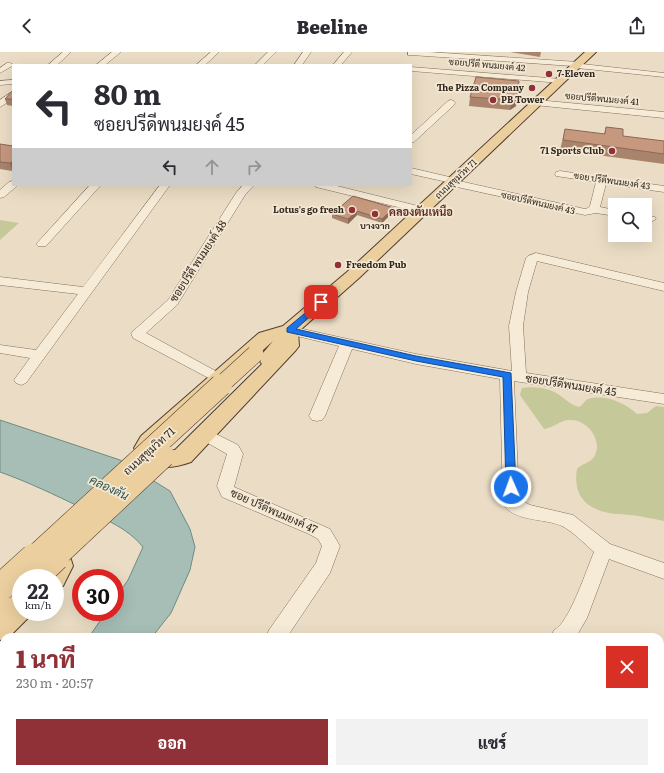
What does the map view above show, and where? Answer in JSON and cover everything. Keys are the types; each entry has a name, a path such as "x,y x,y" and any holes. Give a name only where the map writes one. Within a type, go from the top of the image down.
{"main road":[{"name":"ถนนสุขุมวิท 71","path":"0,588 261,356 279,347 286,333 353,275 591,52"},
{"path":"286,333 290,346 183,456 173,461 161,460 151,455 145,448 148,442 218,378 265,337 286,333"},
{"name":"ถนนสุขุมวิท 71","path":"43,569 261,356"},
{"path":"0,573 25,551 38,548 48,550 59,558 61,566 59,569"},
{"path":"0,610 12,599"},
{"path":"0,628 12,617"}],"street":[{"path":"53,64 67,52"},
{"path":"101,64 117,52"},
{"path":"201,64 215,52"},
{"path":"260,64 272,52"},
{"path":"299,64 308,52"},
{"path":"339,64 348,52"},
{"name":"ซอยปรีดี พนมยงค์ 42","path":"410,55 486,55 664,75"},
{"path":"0,72 10,65"},
{"name":"ซอยปรีดี พนมยงค์ 42","path":"412,69 561,81"},
{"path":"0,83 12,82"},
{"path":"0,104 12,96"},
{"path":"412,139 451,103"},
{"name":"ซอยปรีดีพนมยงค์ 41","path":"537,103 664,115"},
{"path":"412,171 453,182"},
{"name":"ซอย ปรีดีพนมยงค์ 43","path":"560,174 664,189"},
{"path":"602,180 594,209 608,212"},
{"name":"ซอยปรีดีพนมยงค์ 43","path":"453,182 576,211 590,213 594,209"},
{"path":"0,195 12,185"},
{"path":"42,244 95,186"},
{"path":"21,380 164,186"},
{"name":"ซอยปรีดี พนมยงค์ 48","path":"218,378 138,335 138,333 173,302 241,193 248,186"},
{"path":"324,186 422,210"},
{"path":"664,287 536,257 532,258 522,292 516,326 513,376 511,502 526,511 567,520 604,549 664,571"},
{"path":"3,284 86,290"},
{"name":"ซอยปรีดีพนมยงค์ 45","path":"286,333 416,359 513,376 664,399"},
{"path":"317,416 347,344"},
{"path":"0,349 38,355"},
{"name":"ซอย ปรีดีพนมยงค์ 47","path":"204,434 232,450 235,454 225,486 228,492 315,529 324,534 331,546 324,567 279,633"},
{"path":"566,633 577,618 604,549"}],"green space":[{"path":"0,220 19,223 0,240"},
{"path":"533,387 548,390 558,394 579,407 588,399 601,398 614,400 621,403 637,414 647,413 656,406 664,407 664,521 639,516 612,514 593,508 587,503 579,493 576,478 577,469 592,459 597,451 597,444 592,432 582,423 570,420 563,421 544,429 520,395 522,388"}],"water":[{"name":"คลองตัน","path":"0,420 120,460 170,491 190,529 195,547 190,570 171,613 155,633 92,633 100,621 124,621 124,586 143,547 130,534 107,520 21,480 0,472"}],"building":[{"path":"476,77 519,81 517,97 512,100 470,97"},
{"path":"12,91 12,99 5,99"},
{"path":"606,127 623,129 623,136 664,141 664,154 563,140 565,129 605,134"},
{"path":"0,144 12,146 12,162 10,163 0,162"},
{"path":"353,196 394,208 382,219 357,211 348,219 332,214"}],"place":[{"name":"7-Eleven","path":"549,74"},
{"name":"The Pizza Company","path":"532,88"},
{"name":"PB Tower","path":"493,100"},
{"name":"71 Sports Club","path":"612,151"},
{"name":"Lotus's go fresh","path":"352,210"},
{"name":"บางจาก","path":"375,214"},
{"name":"Freedom Pub","path":"338,265"}],"district":[{"name":"คลองตันเหนือ","path":"421,212"}],"route":[{"path":"321,302 290,330 416,359 508,375 511,487"}]}
